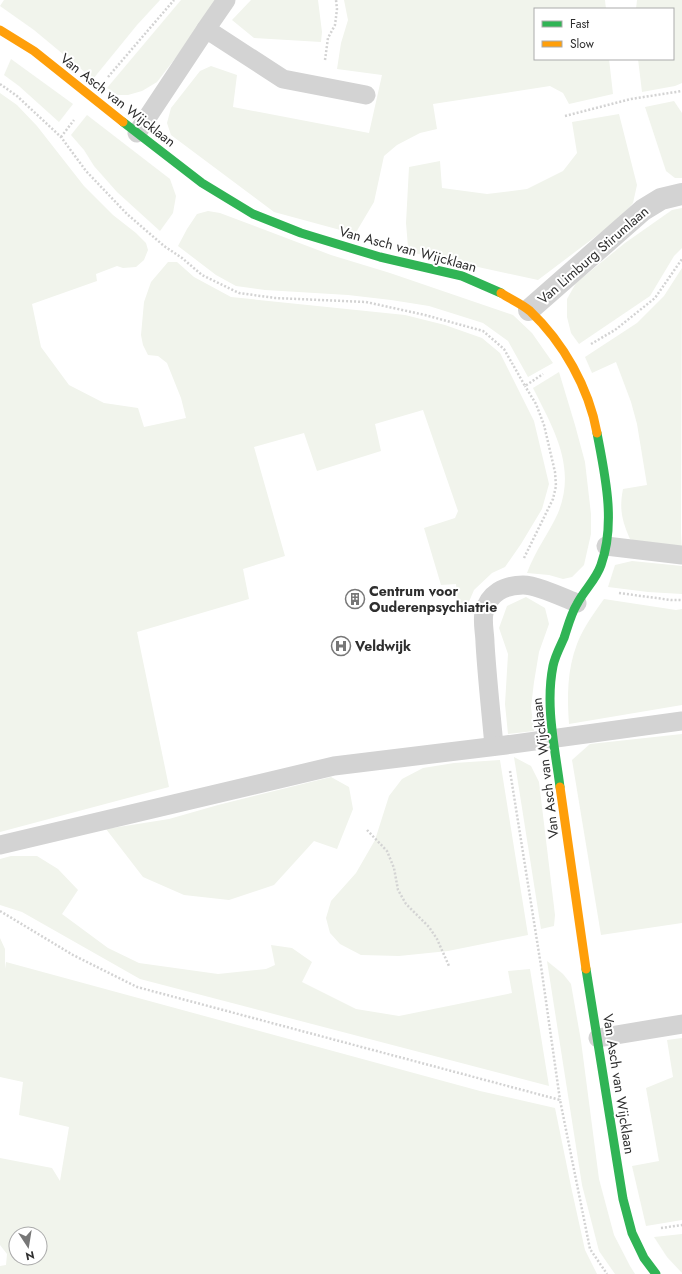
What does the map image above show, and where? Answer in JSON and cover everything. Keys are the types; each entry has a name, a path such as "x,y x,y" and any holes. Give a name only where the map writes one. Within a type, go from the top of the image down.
{"street":[{"name":"Van Asch van Wijcklaan","path":"0,30 34,51 91,98 202,183 253,214 301,233 372,255 462,276 496,290 529,310 552,336 568,358 583,386 596,425 604,468 609,509 606,546 601,566 578,603 553,664 550,691 551,719 581,938 623,1199 632,1232 644,1258 656,1274"},
{"name":"Van Limburg Stirumlaan","path":"529,310 643,210 661,199 682,194"}],"lane":[{"path":"137,132 226,0"},
{"path":"206,29 283,79 366,95"},
{"path":"606,546 682,555"},
{"path":"500,746 486,666 484,613 489,602 496,592 506,587 524,585 540,589 578,603"},
{"path":"0,845 334,766 500,746 682,721"},
{"path":"598,1038 682,1024"}],"path":[{"path":"61,137 91,98 174,0"},
{"path":"322,86 328,38 335,25 337,9 336,0"},
{"path":"0,84 17,96 61,137 86,171 127,214 164,246 182,258 202,275 224,287 239,293 275,298 366,302 425,315 483,331 504,349 536,404 544,425 555,472 556,486 553,499 525,556 506,587"},
{"path":"565,116 631,99 682,90"},
{"path":"525,386 615,330 655,298 682,259"},
{"path":"590,585 624,594 682,600"},
{"path":"500,746 542,966 560,1100 590,1249 607,1274"},
{"path":"367,830 386,851 394,868 398,890 406,904 429,927 437,939 449,966"},
{"path":"0,911 73,955 137,987 560,1100"}],"shaded area":[{"path":"4,0 160,0 137,25 93,79 34,30 0,6"},
{"path":"181,0 220,0 157,82 142,91 128,95 118,95 107,88"},
{"path":"251,0 318,0 322,32 321,42 254,38 232,20"},
{"path":"344,0 605,0 606,8 534,8 534,60 609,60 613,94 569,104 563,93 550,86 433,104 437,129 420,133 397,145 384,156 374,202 355,234 274,212 171,135 167,123 171,108 200,71 211,66 237,75 233,107 369,133 382,75 337,69 341,43 348,20"},
{"path":"637,0 682,0 682,83 675,86 642,92 638,60 674,60 674,8 636,8"},
{"path":"11,59 73,104 59,122 19,86 4,75"},
{"path":"0,93 17,105 37,126 84,186 113,215 146,243 148,250 144,260 136,267 123,268 117,266 96,274 97,281 32,304 41,347 69,385 104,403 138,408 144,427 186,418 181,398 167,363 158,356 148,355 143,345 141,335 144,302 151,282 168,262 177,262 194,277 231,297 405,315 445,325 482,338 500,353 534,421 549,484 542,509 521,544 505,567 492,573 474,590 468,604 469,612 459,614 456,584 441,585 424,528 455,518 458,511 423,410 375,424 381,451 317,471 304,433 254,447 285,556 243,569 249,599 137,632 169,787 0,832"},
{"path":"674,101 682,113 682,178 675,178 666,171 645,107"},
{"path":"619,114 637,185 633,203 620,218 538,280 414,253 408,247 406,223 409,167 440,161 442,188 487,194 527,189 563,171 577,153 572,122"},
{"path":"87,115 170,179 176,196 173,213 160,231 117,192 94,166 84,150 71,135"},
{"path":"682,208 682,248 674,256 650,296 579,344 571,333 567,317 567,299 576,283 625,243 672,210"},
{"path":"208,211 220,213 331,255 390,273 513,315 532,333 553,363 528,377 508,341 483,323 429,306 348,295 265,290 236,286 216,275 178,246 197,214"},
{"path":"682,268 682,552 649,546 630,539 621,509 623,489 647,485 637,424 631,402 616,362 592,373 585,357 637,323 664,296"},
{"path":"559,372 585,462 591,514 591,534 584,565 572,577 563,579 549,575 527,573 558,513 563,496 565,480 564,464 560,448 555,433 533,388"},
{"path":"632,561 682,566 682,594 648,592 608,587 615,565"},
{"path":"526,597 545,608 549,624 539,652 534,682 531,707 534,731 508,734 505,704 508,654 499,628 507,606"},
{"path":"604,599 676,610 682,609 682,705 569,724 568,684 571,664 582,632"},
{"path":"682,734 682,923 601,935 572,760 590,744"},
{"path":"514,757 531,766 539,782 555,915 554,926 541,929"},
{"path":"500,760 528,935 448,951 399,956 361,955 340,944 330,933 326,918 331,901 356,873 375,840 389,796 402,779 423,768 454,763"},
{"path":"331,777 349,787 353,809 337,849 314,841 274,885 229,900 184,895 143,877 106,829 169,819 218,805"},
{"path":"11,856 37,856 58,869 78,890 62,914 108,948 139,963 218,974 266,969 275,965 271,945 292,948 312,962 302,982 356,1009 399,1016 512,993 508,971 530,969 549,1086 140,979 22,912 0,905 0,859"},
{"path":"0,938 5,949 5,969 6,962 480,1091 555,1108 585,1250 597,1274 0,1274 0,1266 6,1265 7,1254 0,1245 0,1158 52,1168 60,1181 69,1127 19,1115 23,1082 0,1077"},
{"path":"547,961 563,974 571,984 581,1041 599,1179 614,1235 635,1274 615,1274 599,1251 582,1185"},
{"path":"682,1038 682,1220 646,1226 632,1166 659,1161 646,1088 673,1077 667,1040"},
{"path":"682,1234 682,1273 667,1257 654,1237"}],"traffic: fast":[{"path":"123,122 202,183 253,214 301,233 380,257 462,276 501,293"},
{"path":"560,787 550,712 553,666 575,608 599,570 608,533 608,499 597,433"},
{"path":"586,969 623,1199 632,1233 644,1258 656,1274"}],"traffic: slow":[{"path":"0,30 34,51 123,122"},
{"path":"501,293 530,311 542,323 564,351 588,399 597,433"},
{"path":"560,787 586,969"}],"place":[{"name":"Centrum voor Ouderenpsychiatrie","path":"355,599"},
{"name":"Veldwijk","path":"341,646"}]}
